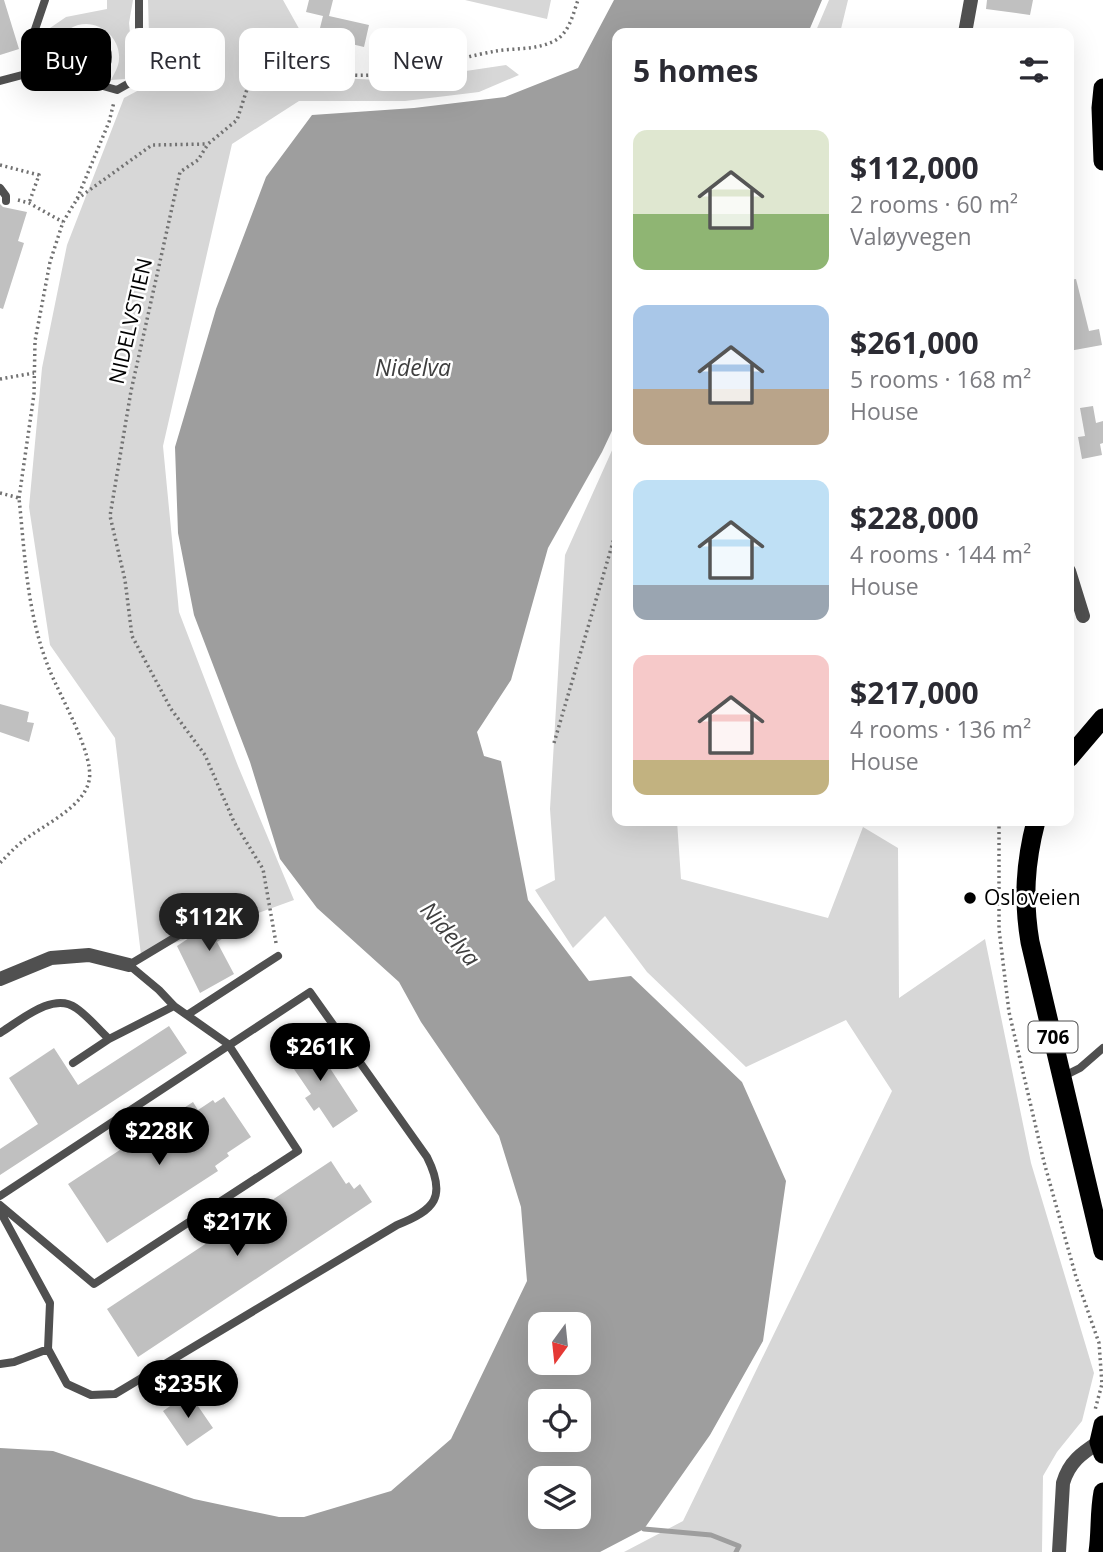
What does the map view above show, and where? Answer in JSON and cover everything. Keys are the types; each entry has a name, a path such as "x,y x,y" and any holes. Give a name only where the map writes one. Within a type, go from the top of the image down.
{"highway":[{"path":"1103,88 1103,161"},
{"path":"1074,752 1103,718"},
{"name":"706","path":"1035,826 1024,880 1025,911 1103,1251"},
{"path":"1100,1541 1098,1513 1103,1492"}],"street":[{"path":"966,28 971,0"},
{"path":"1074,588 1083,616"},
{"path":"0,979 51,958 89,955 129,965"},
{"path":"1059,1552 1063,1483 1066,1473 1100,1434"}],"lane":[{"path":"35,28 45,0"},
{"path":"111,88 117,90 133,81 139,72 139,0"},
{"path":"0,81 21,75"},
{"path":"0,188 6,199"},
{"path":"0,1205 94,1284 298,1151 228,1044 174,1006 129,965 225,908"},
{"path":"187,1015 278,957"},
{"path":"0,1196 310,992 427,1157 438,1186 435,1201 420,1216 397,1225 115,1394 91,1395 67,1384 48,1349 50,1303 0,1211"},
{"path":"0,1032 46,1006 59,1002 74,1006 109,1039"},
{"path":"73,1063 109,1039 174,1006"},
{"path":"1062,1077 1080,1068 1103,1048"},
{"path":"0,1364 15,1362 48,1349"}],"path":[{"name":"NIDELVSTIEN","path":"278,957 263,869 234,822 205,755 171,709 132,636 125,580 110,516 131,391 180,172 198,160 208,144 237,120 250,80 249,51 253,45 263,41 290,58 341,74 375,75 549,43 563,34 578,0"},
{"path":"0,863 22,841 75,804 89,781 87,754 49,669 36,632 29,594 19,498 34,394 35,341 50,262 63,222 78,199 109,122 117,90"},
{"path":"78,199 152,145 208,144"},
{"path":"0,165 38,175 29,203"},
{"path":"6,199 29,203 63,222"},
{"path":"0,379 34,373"},
{"path":"0,493 19,498"},
{"path":"554,743 612,545"},
{"path":"999,826 999,929 1009,1012 1044,1162 1076,1277 1099,1343 1102,1384 1100,1434"}],"shaded area":[{"path":"107,0 133,0 129,28 125,28 125,79 111,80 118,64 119,51 111,36 111,28 86,24 71,28 50,28 66,17 107,9"},
{"path":"148,0 283,0 299,28 239,28 239,91 355,91 355,79 369,80 369,91 467,91 467,71 506,65 519,75 479,92 405,101 299,101 232,144 163,446 179,612 238,766 294,900 141,955 115,738 50,645 29,507 42,368 67,245 124,98 137,91 225,91 225,28 149,28"},
{"path":"465,0 551,0 547,19"},
{"path":"829,0 848,0 841,28 817,28"},
{"path":"612,450 612,826 677,826 681,879 828,918 863,827 898,848 899,998 985,939 1031,1163 1094,1373 1082,1421 1057,1452 1043,1476 1042,1552 624,1552 683,1521 892,1091 846,1020 746,1067 647,972 605,916 573,948 535,890 555,880 550,809 565,555"}],"water":[{"name":"Nidelva","path":"614,0 822,0 810,28 612,28 612,431 548,548 511,680 477,732 484,756 501,761 528,900 589,981 631,976 742,1082 786,1181 763,1341 710,1435 644,1529 600,1552 0,1552 0,1448 53,1451 194,1499 279,1517 304,1517 391,1491 451,1439 527,1281 521,1207 499,1136 421,1022 399,982 317,908 280,859 250,762 194,615 178,533 175,447 216,309 266,177 312,115 414,108 505,97 578,68"}],"building":[{"path":"0,0 4,0 19,49 0,55"},
{"path":"309,0 333,0 329,16 369,25 364,47 355,45 355,28 320,28 323,16 306,12"},
{"path":"987,0 1033,0 1030,15 986,9"},
{"path":"0,204 27,212 18,241 24,243 3,309 0,308"},
{"path":"1074,279 1089,331 1099,329 1102,345 1074,350"},
{"path":"1093,406 1096,423 1103,421 1103,443 1100,444 1102,455 1082,459 1078,437 1085,436 1080,408"},
{"path":"0,704 29,712 27,722 34,723 29,742 0,732"},
{"path":"231,910 242,926 217,942 234,974 200,993 177,946"},
{"path":"169,1026 187,1053 0,1175 0,1149 38,1124 9,1078 54,1048 78,1085"},
{"path":"309,1036 358,1111 333,1128 319,1107 314,1111 305,1098 311,1094 283,1053"},
{"path":"224,1097 251,1137 227,1153 229,1156 215,1166 218,1171 107,1243 68,1184 193,1102 198,1110 213,1100 215,1103"},
{"path":"331,1161 346,1184 349,1182 354,1189 360,1184 372,1202 138,1357 107,1309"},
{"path":"189,1393 213,1428 187,1446 163,1411"}],"waterway":[{"path":"644,1529 711,1535 739,1546 736,1552"}],"place":[{"name":"Osloveien","path":"970,898"}]}
